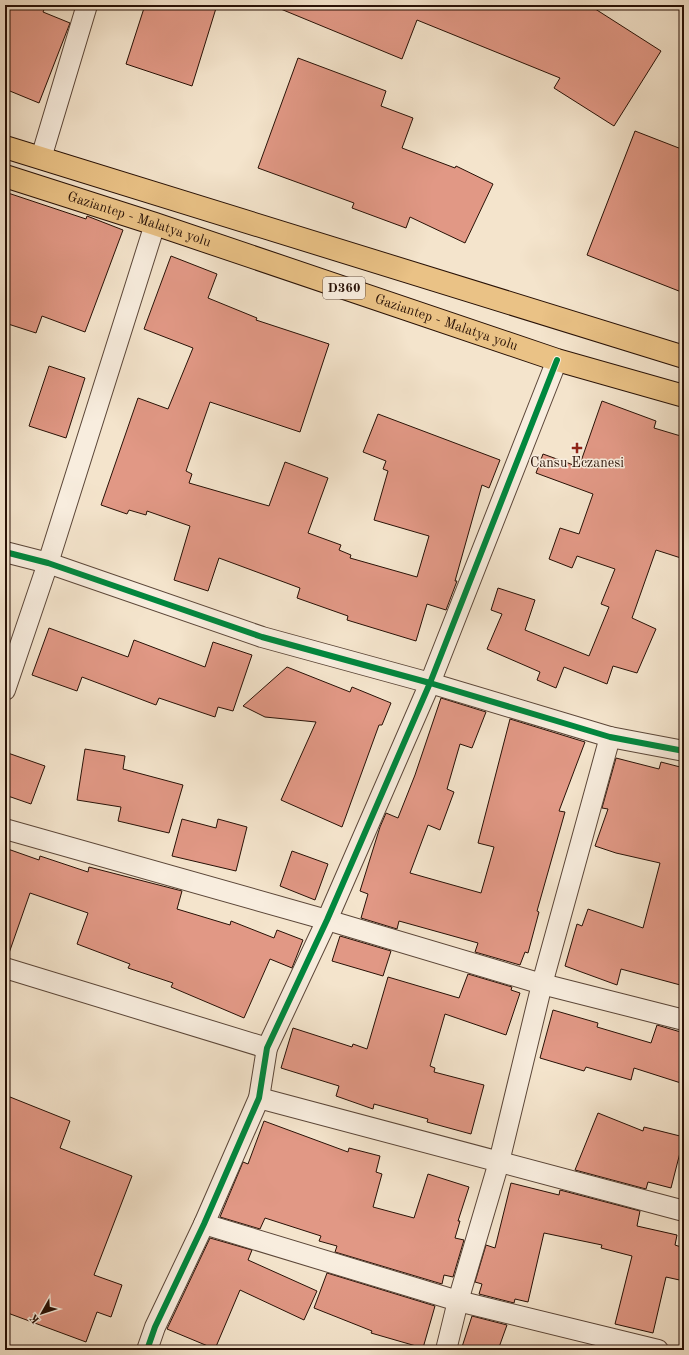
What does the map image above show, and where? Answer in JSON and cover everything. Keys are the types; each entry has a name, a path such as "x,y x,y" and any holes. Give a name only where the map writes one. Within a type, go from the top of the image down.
{"highway":[{"name":"Gaziantep - Malatya yolu","path":"5,147 684,357"},
{"name":"Gaziantep - Malatya yolu","path":"5,176 155,224 557,360 684,396"}],"street":[{"path":"41,158 87,5"},
{"path":"5,690 48,563 155,224"},
{"path":"147,1350 155,1328 204,1224 259,1098 267,1048 327,920 430,683 557,360"},
{"path":"5,552 48,563 262,637 430,683 610,737 684,751"},
{"path":"446,1350 458,1301 499,1162 542,984 610,737"},
{"path":"5,829 327,920 542,984 684,1020"},
{"path":"5,968 267,1048"},
{"path":"259,1098 684,1211"},
{"path":"204,1224 458,1301 658,1350"}],"building":[{"path":"5,5 46,5 43,12 70,23 39,103 5,89"},
{"path":"145,5 217,5 192,86 126,64"},
{"path":"271,5 589,5 661,51 614,126 554,88 560,78 417,20 402,59"},
{"path":"298,58 386,91 381,106 413,118 402,148 455,168 456,166 493,184 465,243 410,217 406,228 352,208 354,203 258,168"},
{"path":"635,131 684,150 684,293 587,255"},
{"path":"5,192 86,219 87,216 123,230 85,332 42,316 36,333 5,323"},
{"path":"171,256 217,274 208,298 257,318 256,320 329,344 300,432 210,402 186,471 192,474 189,483 269,506 285,462 328,478 308,533 341,545 339,550 351,555 350,558 417,577 429,536 374,520 388,471 383,469 386,461 363,452 378,414 500,460 489,488 482,485 455,581 457,581 446,610 427,604 416,641 347,620 348,616 297,598 300,588 219,558 208,591 174,580 190,526 147,511 146,515 129,510 127,514 101,505 138,398 168,409 193,348 144,329"},
{"path":"49,366 85,378 66,438 29,426"},
{"path":"602,401 656,421 654,428 684,437 684,559 656,550 632,618 656,629 637,673 613,666 607,684 564,667 556,688 537,680 540,672 487,649 502,614 491,610 498,588 535,600 525,630 589,656 609,607 601,604 615,569 577,556 572,568 549,559 560,528 579,534 593,494 536,473 543,454 579,467"},
{"path":"49,628 128,657 134,640 205,667 213,642 252,655 233,711 218,707 215,717 159,698 156,705 82,677 77,691 32,675"},
{"path":"287,667 350,692 352,687 391,703 382,725 379,725 342,827 281,800 316,722 265,717 243,706"},
{"path":"441,698 486,712 472,748 460,744 447,789 454,792 440,830 428,825 410,873 481,893 494,847 478,843 510,719 585,742 559,811 565,812 537,911 539,912 528,953 525,952 520,965 475,952 478,943 399,921 397,929 361,918 368,894 360,891 380,827 386,813 398,818 415,775"},
{"path":"85,749 125,756 123,769 183,785 169,833 118,821 121,807 77,800"},
{"path":"5,752 45,766 31,804 5,795"},
{"path":"616,758 659,769 661,762 684,768 684,986 621,969 617,985 565,966 577,924 582,926 588,909 643,928 660,863 616,853 595,846 608,809 602,808"},
{"path":"182,819 216,828 218,819 247,827 236,871 172,856"},
{"path":"5,848 39,860 40,856 88,872 89,867 182,891 177,909 230,925 231,921 274,938 277,930 303,940 292,968 270,959 244,1018 171,987 173,983 128,968 130,964 77,944 88,913 30,893 8,956 5,956"},
{"path":"292,851 328,864 315,900 280,886"},
{"path":"340,936 391,951 383,976 332,961"},
{"path":"468,974 512,987 511,990 520,993 506,1035 445,1014 430,1066 435,1068 434,1072 484,1085 471,1134 427,1122 428,1119 374,1104 373,1109 336,1096 339,1086 281,1068 293,1028 352,1047 353,1044 367,1049 388,977 459,998"},
{"path":"553,1010 598,1023 597,1027 651,1043 657,1025 684,1033 684,1084 634,1068 631,1080 586,1067 584,1071 540,1058"},
{"path":"5,1095 70,1121 60,1148 132,1176 94,1275 122,1285 111,1317 97,1312 86,1342 5,1312"},
{"path":"598,1113 643,1131 644,1127 684,1137 671,1188 648,1182 646,1189 575,1170"},
{"path":"264,1121 348,1152 349,1148 380,1156 376,1172 382,1174 373,1207 414,1218 428,1174 469,1187 458,1221 460,1221 455,1238 464,1240 453,1277 444,1275 442,1284 335,1252 337,1246 319,1241 321,1236 265,1218 260,1229 220,1217 243,1162 248,1164"},
{"path":"511,1183 559,1195 560,1190 640,1211 637,1226 677,1235 675,1245 684,1248 684,1281 666,1277 653,1333 615,1324 632,1256 601,1248 602,1245 544,1233 528,1302 515,1299 514,1303 479,1294 482,1284 475,1282 486,1245 495,1248"},
{"path":"210,1238 252,1250 248,1260 317,1291 304,1320 240,1290 215,1349 167,1329"},
{"path":"327,1273 435,1306 423,1348 371,1333 372,1331 314,1308"},
{"path":"472,1316 507,1325 498,1350 461,1350"}],"cycle path":[{"path":"147,1350 155,1327 204,1224 259,1098 267,1048 327,920 430,683 557,360"},
{"path":"5,552 48,563 262,637 430,683 610,737 684,751"}],"place":[{"name":"Cansu Eczanesi","path":"577,448"}]}
